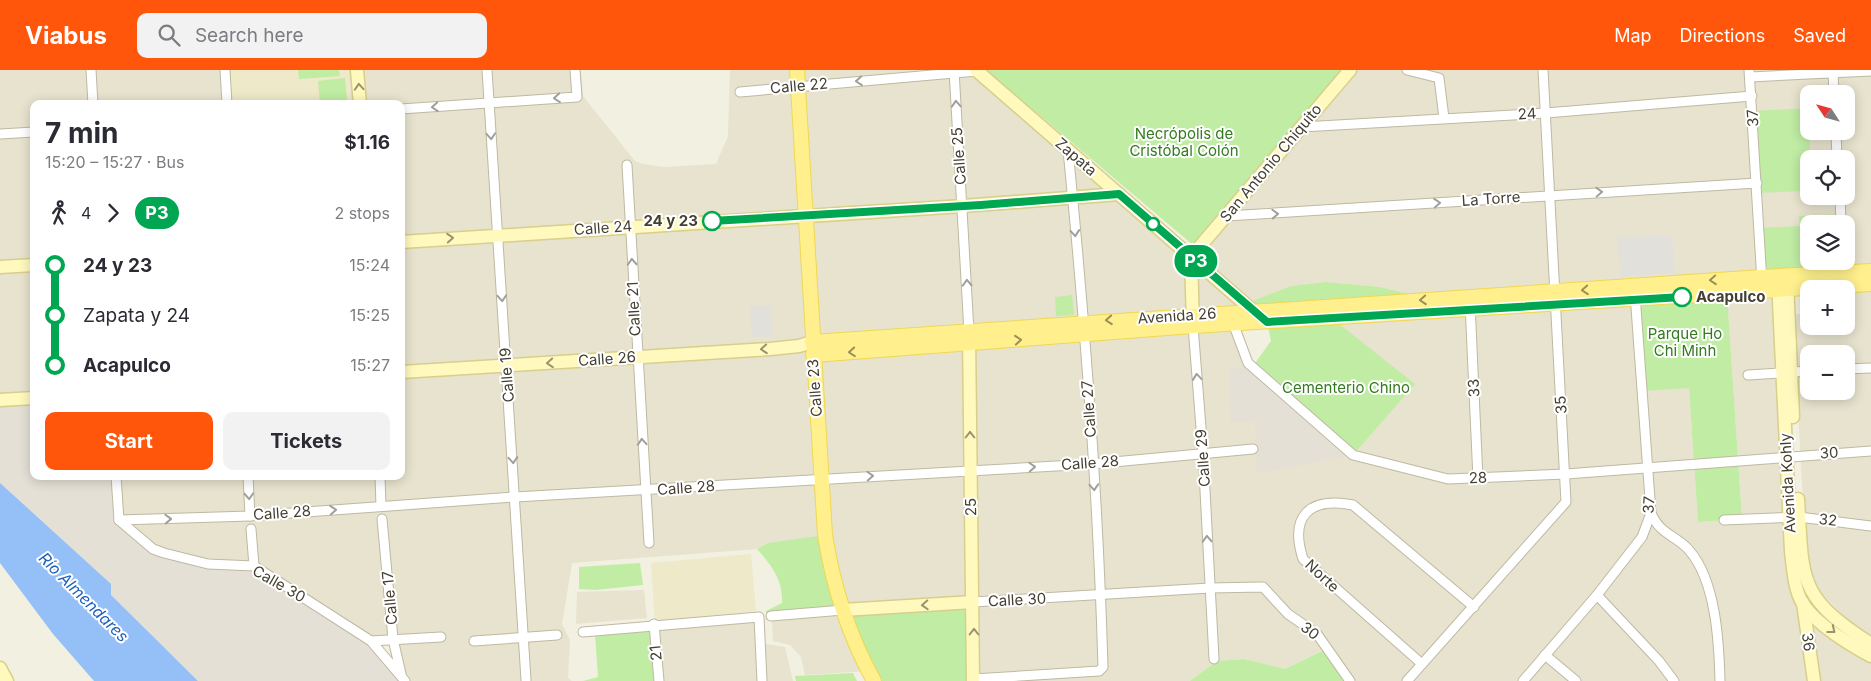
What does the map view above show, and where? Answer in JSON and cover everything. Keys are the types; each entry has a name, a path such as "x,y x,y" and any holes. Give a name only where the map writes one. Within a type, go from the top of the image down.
{"main road":[{"name":"Calle 23","path":"797,70 821,478 828,555 843,610 874,681"},
{"name":"Avenida 26","path":"1855,269 1871,271"},
{"name":"Avenida 26","path":"1783,282 1831,270"},
{"name":"Avenida 26","path":"813,348 898,337 970,338 1192,320 1253,311 1470,303 1783,282 1871,284"},
{"name":"Avenida 26","path":"1192,320 1234,324 1267,322 1470,303"},
{"path":"878,350 898,337"},
{"path":"813,348 878,350 935,346 970,338"}],"street":[{"path":"91,70 93,100"},
{"path":"225,70 227,100"},
{"path":"357,70 360,100"},
{"name":"Calle 19","path":"487,70 526,680"},
{"path":"405,109 577,97 575,70"},
{"name":"Calle 22","path":"740,92 977,70"},
{"name":"Zapata","path":"977,70 1267,322"},
{"name":"San Antonio Chiquito","path":"1191,257 1350,70"},
{"path":"1407,70 1439,78 1444,118"},
{"name":"35","path":"1407,681 1566,502 1543,70"},
{"name":"Calle 25","path":"954,71 970,338"},
{"path":"1750,74 1871,71"},
{"path":"1833,72 1834,85"},
{"name":"37","path":"1750,74 1762,283"},
{"name":"24","path":"1302,127 1546,113 1752,96"},
{"path":"0,134 30,132"},
{"name":"Calle 27","path":"973,680 1102,670 1101,595 1084,328 1068,150"},
{"name":"Calle 21","path":"627,165 636,358 649,543"},
{"name":"La Torre","path":"1226,216 1321,212 1549,195 1757,183"},
{"path":"805,215 1072,199 1119,194"},
{"name":"Calle 24","path":"405,242 805,215"},
{"name":"Calle 29","path":"1191,257 1192,320 1203,453 1214,659"},
{"path":"0,267 30,265"},
{"name":"Avenida Kohly","path":"1783,282 1794,517 1792,563 1803,604 1816,609"},
{"name":"37","path":"1522,681 1598,595 1642,537 1652,513 1635,293"},
{"name":"33","path":"1470,303 1478,479"},
{"name":"28","path":"1234,324 1248,362 1353,455 1448,479 1566,474 1791,455"},
{"name":"25","path":"970,338 970,471 974,602 973,680"},
{"name":"Calle 26","path":"405,372 789,347 813,348"},
{"path":"1855,369 1871,368"},
{"path":"1748,375 1800,372"},
{"path":"0,400 30,398"},
{"name":"Calle 28","path":"119,520 250,516 821,478 1092,464 1253,449"},
{"name":"30","path":"1791,455 1871,451"},
{"path":"116,480 119,520"},
{"path":"248,480 250,516"},
{"path":"380,480 381,506"},
{"name":"Norte","path":"1422,664 1303,559 1298,542 1298,527 1306,512 1316,504 1335,501 1353,505 1474,607"},
{"path":"1652,513 1663,532 1689,550 1711,592 1720,681"},
{"name":"Avenida Kohly","path":"1794,517 1804,578 1816,609 1842,638 1870,649"},
{"name":"32","path":"1724,520 1794,517 1871,526"},
{"name":"Calle 17","path":"382,519 393,639 404,679"},
{"name":"Calle 30","path":"119,520 153,549 164,553 208,564 254,566 371,641"},
{"path":"251,529 254,566"},
{"name":"30","path":"1263,587 1288,614 1317,634 1350,681"},
{"name":"Calle 30","path":"771,616 1210,588 1263,587"},
{"path":"1598,595 1659,661 1674,681"},
{"name":"36","path":"1803,604 1814,681"},
{"path":"1806,628 1816,609"},
{"path":"583,632 654,624 759,617 762,681"},
{"name":"21","path":"654,624 659,681"},
{"path":"474,640 557,635"},
{"path":"371,641 441,637"},
{"path":"371,641 404,679"},
{"path":"1546,655 1576,681"},
{"path":"0,668 7,681"}],"shaded area":[{"path":"0,70 581,70 583,96 635,161 664,167 716,164 728,136 730,70 976,70 1191,256 1350,70 1871,70 1871,271 1844,273 1844,270 1855,270 1855,215 1800,215 1800,226 1762,277 1430,299 1380,287 1326,282 1291,286 1233,323 1248,363 1353,455 1329,318 1636,300 1689,388 1698,522 1742,519 1727,294 1779,289 1791,579 1813,681 1348,681 1327,648 1285,669 1244,659 1217,661 1190,681 973,681 868,671 805,675 801,657 790,645 773,641 772,619 833,610 768,543 757,549 572,563 562,624 570,640 568,678 572,681 405,681 393,639 371,641 164,553 119,520 116,480 405,480 405,100 30,100 30,398 0,400"},
{"path":"230,70 349,70 351,100 232,100"},
{"path":"1672,235 1674,273 1620,277 1618,237"},
{"path":"1871,288 1871,636 1854,626 1824,596 1812,578 1806,560 1793,314 1800,314 1800,335 1855,335 1855,289"},
{"path":"771,306 772,336 752,337 750,307"},
{"path":"1248,367 1345,457 1257,473 1255,421 1231,422 1229,370"},
{"path":"30,398 30,480 116,480 119,520 164,553 254,566 371,641 405,681 198,681 110,595 110,584 0,484 0,400"},
{"path":"751,554 756,611 655,624 651,563"},
{"path":"644,590 647,618 576,624 577,592"},
{"path":"759,617 765,644 785,647 793,681 659,681 654,624"},
{"path":"1814,623 1871,660 1871,681 1818,681"}],"green space":[{"path":"298,70 339,70 340,76 299,79"},
{"name":"Necrópolis de Cristóbal Colón","path":"986,70 1342,70 1193,245"},
{"path":"345,78 347,100 320,100 318,81"},
{"path":"1800,108 1800,140 1810,140 1810,150 1800,150 1800,191 1757,193 1753,111"},
{"path":"1800,226 1800,270 1844,270 1844,273 1762,277 1760,228"},
{"path":"1326,282 1380,287 1430,299 1253,311 1245,304 1291,286"},
{"name":"Parque Ho Chi Minh","path":"1727,294 1742,519 1698,522 1689,388 1642,391 1636,300"},
{"path":"1072,295 1074,315 1056,316 1055,297"},
{"name":"Cementerio Chino","path":"1329,318 1415,384 1353,455 1253,366 1271,341 1267,322"},
{"path":"825,535 843,610 766,617 766,611 782,603 781,587 776,574 757,549 768,543"},
{"path":"640,563 643,585 595,590 579,589 579,567"},
{"path":"973,602 973,681 874,681 843,610"},
{"path":"650,631 654,681 583,681 598,677 595,634"},
{"path":"1328,648 1349,681 1190,681 1217,661 1244,659 1285,669"},
{"path":"853,673 857,681 796,681 795,676"}],"water":[{"name":"Río Almendares","path":"0,483 111,584 111,595 198,681 94,681 53,634 0,563"}],"bus line":[{"name":"P3","path":"712,221 1072,199 1119,194 1267,322 1682,297"}],"place":[{"name":"24 y 23","path":"712,221"},
{"name":"Acapulco","path":"1682,297"}]}
